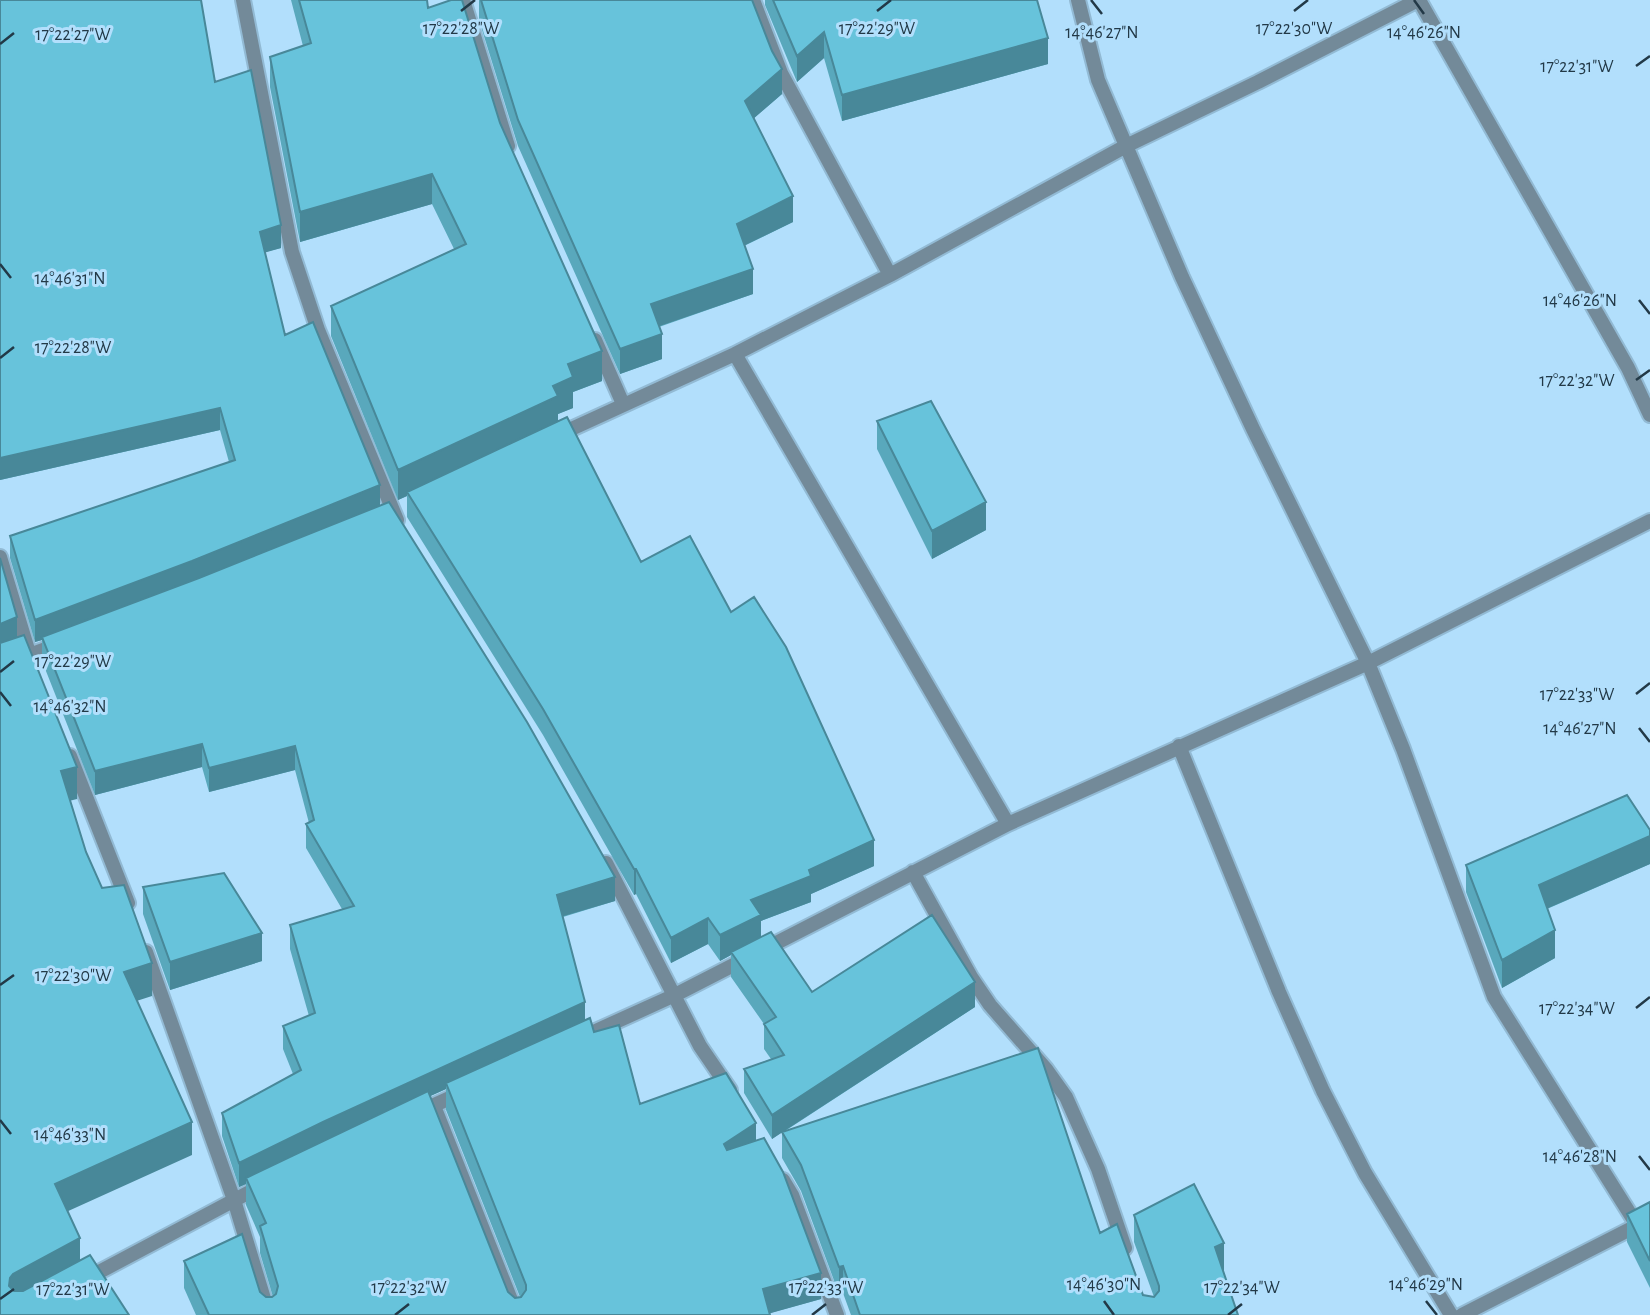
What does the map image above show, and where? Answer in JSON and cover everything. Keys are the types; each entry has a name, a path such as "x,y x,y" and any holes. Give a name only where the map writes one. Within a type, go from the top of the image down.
{"street":[{"path":"243,0 292,252 318,330 393,513 404,531"},
{"path":"463,0 514,159"},
{"path":"752,0 781,73 890,275"},
{"path":"1078,0 1098,80 1182,277 1252,429 1368,663 1403,748 1494,997 1643,1222 1462,1315"},
{"path":"538,444 735,354 890,275 1126,146 1419,0 1628,368 1650,415"},
{"path":"589,327 623,404"},
{"path":"735,354 1008,824"},
{"path":"563,1045 675,995 1008,824 1368,663 1650,521"},
{"path":"0,557 32,661"},
{"path":"0,666 32,661 68,640"},
{"path":"65,744 138,929 234,1200 269,1315"},
{"path":"1179,746 1279,992 1323,1091 1365,1173 1451,1315"},
{"path":"601,855 701,1046 737,1100"},
{"path":"913,872 984,996 1046,1069 1066,1097 1098,1169 1128,1256"},
{"path":"410,1116 469,1089"},
{"path":"434,1106 517,1315"},
{"path":"778,1171 792,1195 837,1315"},
{"path":"71,1286 269,1182"}],"building":[{"path":"0,0 201,0 215,82 251,70 281,225 260,232 285,335 313,322 380,485 192,561 35,620 10,536 235,460 220,408 0,458"},
{"path":"299,0 427,0 428,8 451,0 462,0 500,123 602,351 568,364 573,377 553,386 558,396 398,470 331,306 466,244 432,174 300,212 270,57 311,43"},
{"path":"481,0 752,0 782,69 745,101 793,196 737,224 753,269 651,304 662,334 620,349 518,120"},
{"path":"773,0 1037,0 1048,38 842,95 824,32 797,56"},
{"path":"931,401 986,502 932,531 877,421"},
{"path":"567,417 641,562 690,536 731,612 754,597 786,647 874,840 809,870 811,876 751,900 761,915 720,935 708,918 671,938 636,869 543,709 407,492"},
{"path":"389,502 527,722 615,877 557,895 585,1002 239,1163 222,1113 301,1070 283,1026 315,1013 290,925 354,906 306,824 314,820 295,746 209,768 202,744 95,771 42,637"},
{"path":"0,558 17,617 0,624"},
{"path":"24,635 77,767 61,771 86,852 102,888 124,885 152,963 124,972 192,1122 55,1184 80,1238 13,1274 9,1286 14,1291 23,1291 90,1255 129,1315 0,1315 0,643"},
{"path":"1627,795 1650,830 1650,836 1539,885 1555,930 1502,960 1466,865"},
{"path":"224,873 262,933 170,962 143,887"},
{"path":"932,915 975,982 772,1115 744,1069 784,1055 764,1024 776,1017 731,952 771,932 812,992"},
{"path":"590,1018 594,1032 619,1025 640,1104 726,1073 756,1123 724,1144 727,1150 764,1138 783,1172 821,1273 763,1289 770,1315 209,1315 184,1261 242,1234 260,1292 266,1297 276,1294 278,1286 260,1226 266,1223 246,1178 428,1091 508,1292 515,1298 521,1297 526,1285 446,1083"},
{"path":"1038,1048 1100,1233 1117,1224 1143,1295 1154,1297 1159,1286 1134,1215 1194,1184 1224,1243 1215,1247 1238,1315 860,1315 843,1266 839,1267 801,1165 782,1132"},
{"path":"1650,1202 1650,1261 1627,1214"}]}
